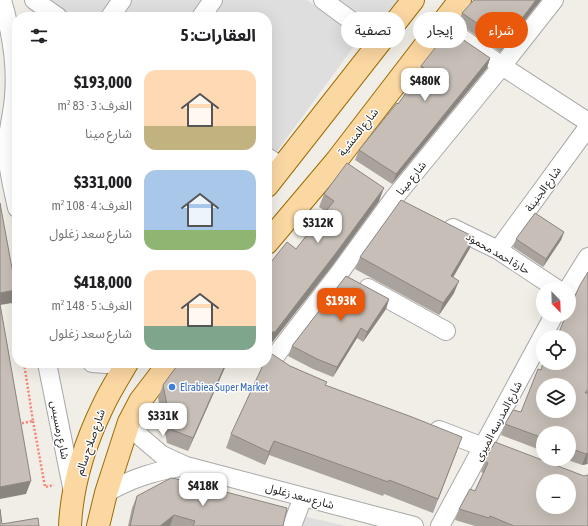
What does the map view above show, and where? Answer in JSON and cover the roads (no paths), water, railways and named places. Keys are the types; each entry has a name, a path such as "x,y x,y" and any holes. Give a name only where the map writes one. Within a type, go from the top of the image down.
{"main road":[{"path":"404,12 413,0"},
{"name":"شارع المنشية","path":"451,12 460,0"},
{"path":"274,162 375,48"},
{"name":"شارع المنشية","path":"272,238 343,164 425,48"},
{"name":"شارع صلاح سالم","path":"70,526 72,489 90,434 103,405 124,368"},
{"path":"98,526 106,493 129,422 140,401 165,368"}],"street":[{"path":"2,0 10,27 12,44"},
{"path":"34,0 51,12"},
{"path":"114,12 122,0"},
{"path":"205,12 213,0"},
{"path":"324,0 341,13"},
{"name":"شارع مينا","path":"275,360 394,198 554,0"},
{"path":"467,42 588,122"},
{"path":"12,108 8,131 7,150 12,179"},
{"name":"شارع الجنينة","path":"498,250 588,127"},
{"name":"حارة احمد محمود","path":"435,219 498,250 547,282"},
{"path":"572,282 588,257"},
{"path":"340,272 446,331"},
{"name":"شارع المدرسه الميرى","path":"440,526 490,445 551,322"},
{"name":"شارع رمسيس","path":"48,368 72,489"},
{"name":"شارع سعد زغلول","path":"129,422 142,438 162,455 186,466 303,497 384,522 414,526"},
{"path":"424,424 490,445"},
{"name":"شارع سعد زغلول","path":"106,493 124,483 144,475 164,469 186,466"},
{"path":"292,526 303,497"}],"place":[{"name":"Elrabiea Super Market","path":"172,387"}]}
